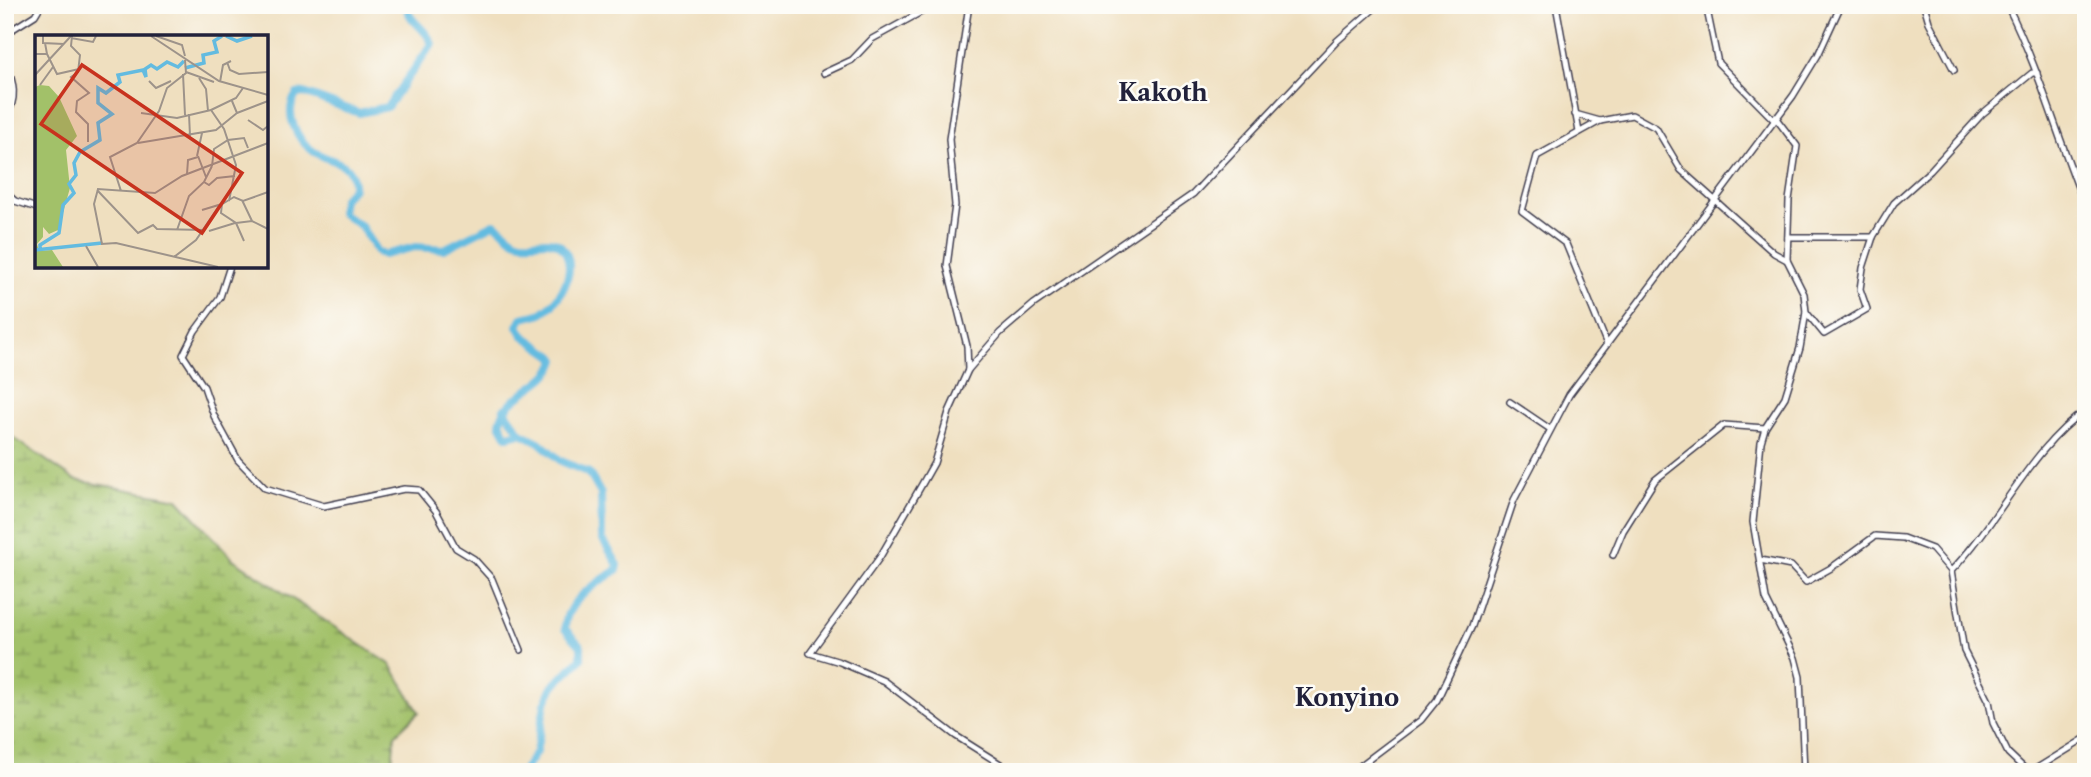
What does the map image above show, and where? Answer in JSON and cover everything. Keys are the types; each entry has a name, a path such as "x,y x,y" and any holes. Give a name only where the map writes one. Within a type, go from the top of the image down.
{"street":[{"path":"5,34 35,15 41,5"},
{"path":"824,73 852,60 872,39 934,5"},
{"path":"968,370 967,346 947,266 955,205 949,139 969,5"},
{"path":"1013,772 956,736 884,681 840,662 810,653 880,557 937,456 949,412 968,370 1000,333 1034,304 1193,194 1337,41 1378,5"},
{"path":"1556,5 1579,132"},
{"path":"1706,5 1718,63 1797,146 1789,200 1787,260 1804,294 1806,312 1800,348 1785,397 1765,428 1754,523 1766,598 1795,658 1800,677 1804,772"},
{"path":"1352,772 1421,720 1437,700 1479,608 1507,518 1569,395 1807,74 1841,5"},
{"path":"1924,5 1928,22 1954,70"},
{"path":"2007,5 2037,73 2060,144 2086,207"},
{"path":"5,61 15,99 5,119"},
{"path":"1806,312 1824,334 1867,309 1860,281 1873,237 1894,203 1930,171 1982,114 2032,73 2037,73"},
{"path":"1575,114 1600,121"},
{"path":"1606,342 1566,244 1522,211 1537,156 1600,121 1632,115 1648,122 1662,135 1681,170 1774,253 1787,260"},
{"path":"2080,193 2086,188"},
{"path":"5,192 15,201 35,207"},
{"path":"1788,237 1873,237"},
{"path":"229,268 220,297 195,331 183,355 204,387 214,416 238,460 265,488 319,506 404,489 419,490 436,510 456,548 474,559 492,579 521,650"},
{"path":"1510,402 1550,429"},
{"path":"1951,571 1976,545 2055,436 2086,410"},
{"path":"2086,420 2080,430 2081,460 2086,476"},
{"path":"1613,555 1623,531 1655,480 1724,425 1765,428"},
{"path":"1760,560 1791,566 1805,582 1831,568 1875,536 1903,538 1932,549 1951,571 1965,651 1989,701 1993,723 2008,753 2029,772 2086,738"},
{"path":"2083,772 2086,764"}],"green space":[{"path":"5,432 75,480 178,499 233,559 391,665 419,712 395,735 391,772 5,772"}],"waterway":[{"path":"406,5 410,16 432,44 387,107 359,113 304,93 297,94 293,101 291,117 301,140 307,146 346,167 350,172 353,188 343,199 341,213 361,226 377,252 384,255 415,247 444,249 494,224 518,241 552,241 560,245 566,253 569,272 557,299 541,313 522,318 518,326 523,335 556,360 545,377 510,404 500,423 507,436 521,433 539,442 561,461 589,473 601,494 602,538 618,565 617,570 583,594 570,610 565,629 581,646 581,659 553,686 545,704 536,752 523,772"},
{"path":"504,409 521,433"}],"district":[{"name":"Kakoth","path":"1163,92"},
{"name":"Konyino","path":"1347,697"}]}
